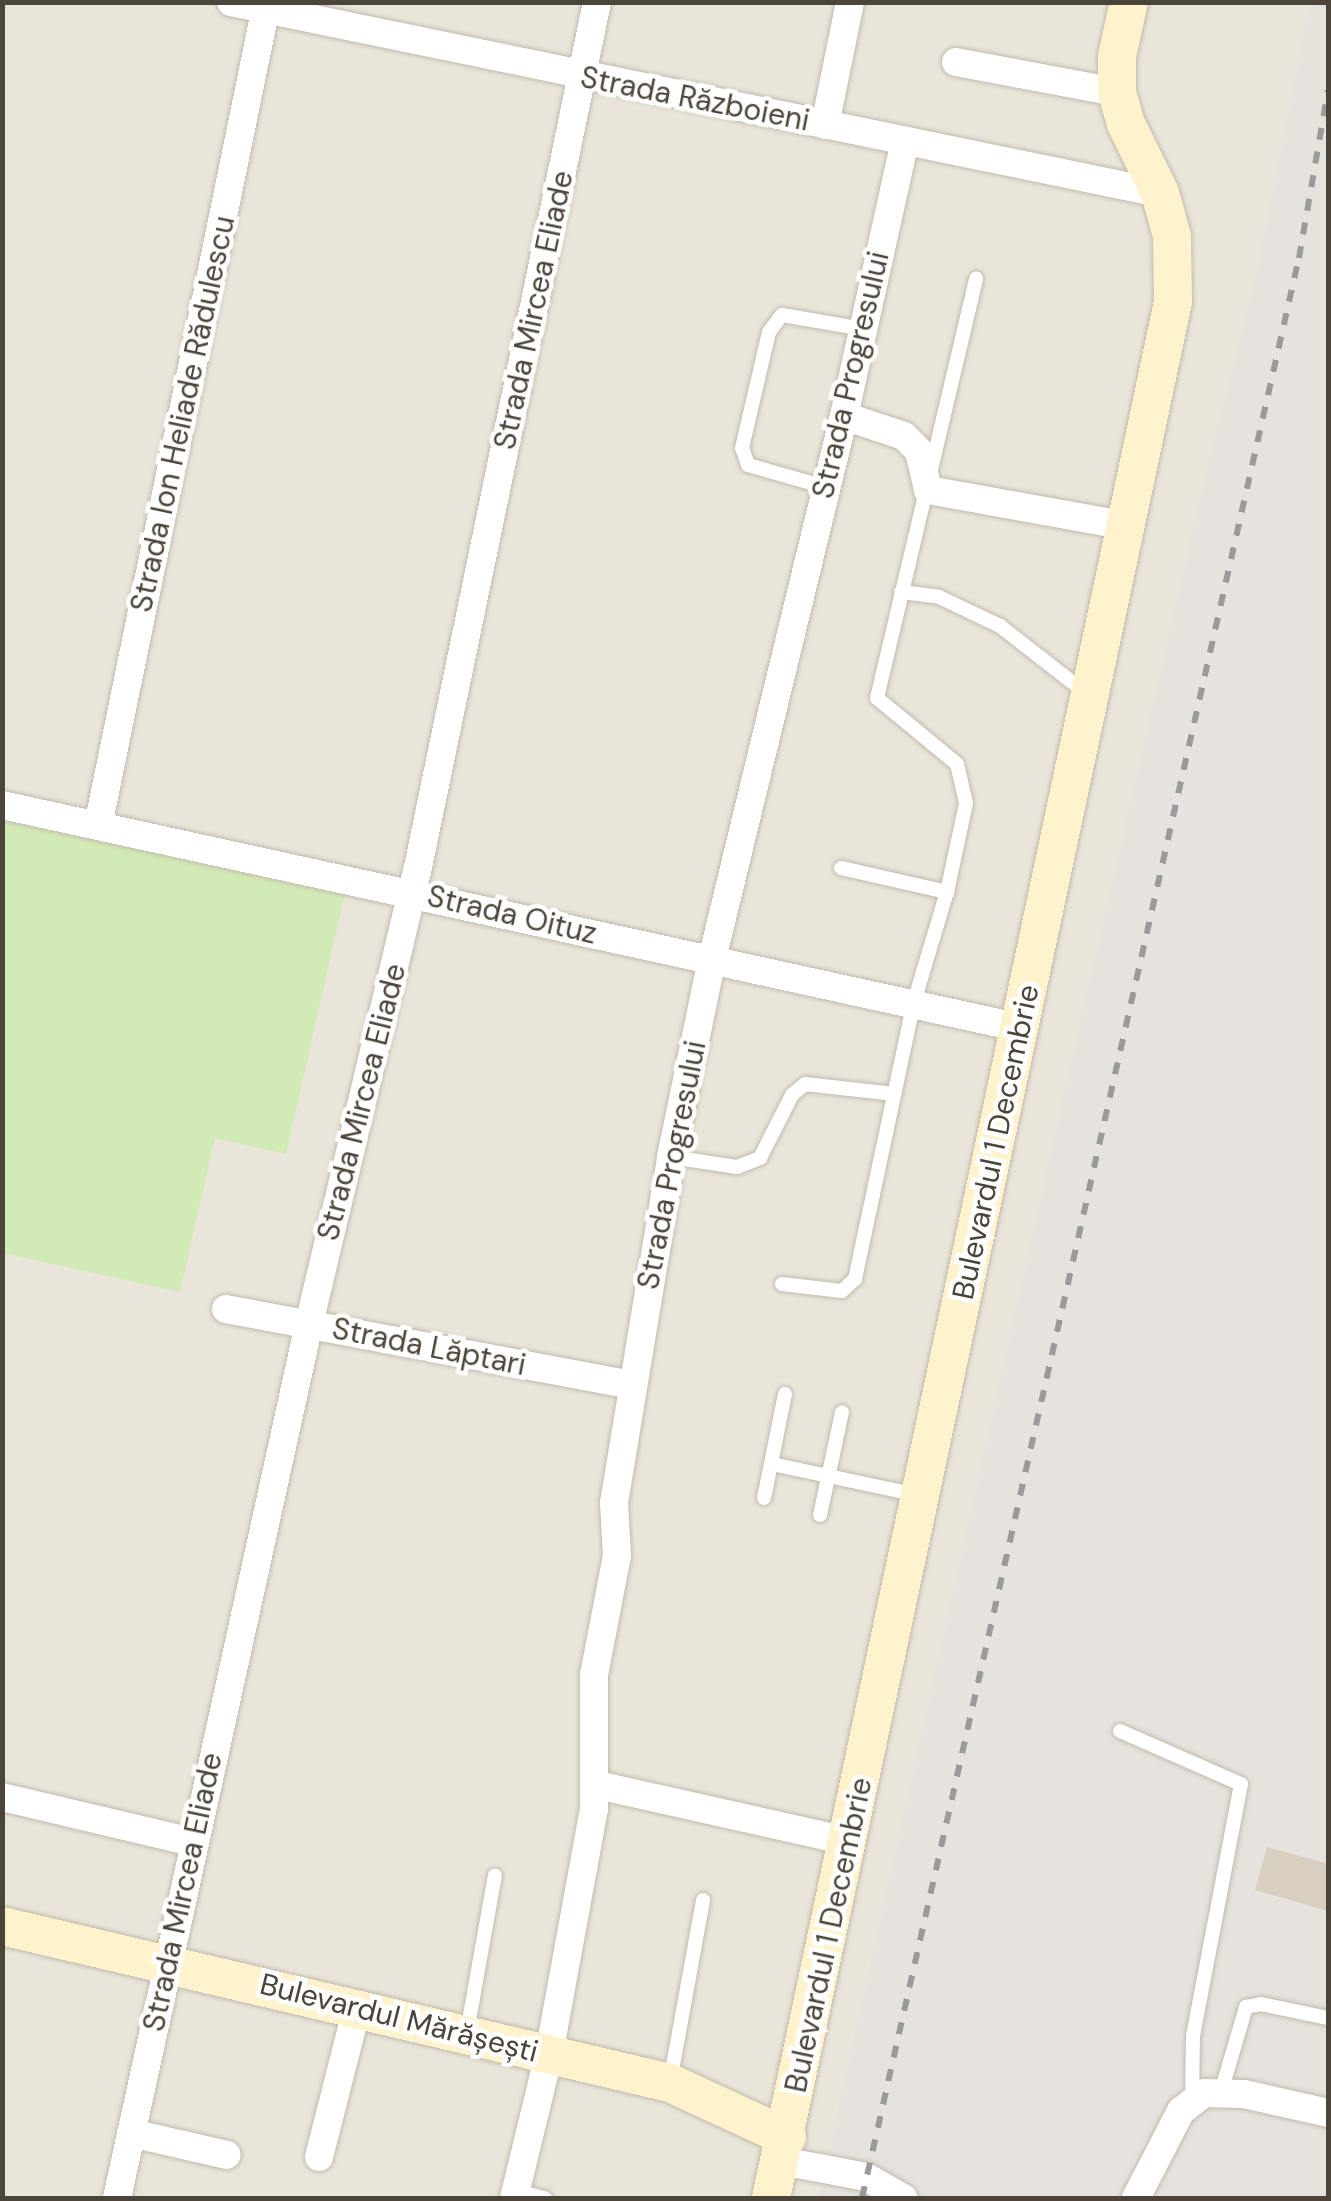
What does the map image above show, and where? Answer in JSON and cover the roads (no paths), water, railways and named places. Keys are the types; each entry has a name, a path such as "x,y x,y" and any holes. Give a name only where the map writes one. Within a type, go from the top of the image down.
{"street":[{"name":"Strada Războieni","path":"231,2 266,6 582,77 1160,193"},
{"name":"Strada Mircea Eliade","path":"117,2198 308,1324 412,893 597,2"},
{"path":"825,125 850,2"},
{"name":"Bulevardul 1 Decembrie","path":"772,2198 1129,526 1173,302 1172,236 1160,193 1126,124 1117,92 1117,56 1129,2"},
{"name":"Strada Ion Heliade Rădulescu","path":"98,826 266,6"},
{"path":"956,62 1117,92"},
{"name":"Strada Progresului","path":"515,2194 549,2054 597,1785 594,1675 616,1556 614,1503 671,1157 712,959 844,416 905,142"},
{"path":"844,416 904,436 919,451 928,490 1129,526"},
{"name":"Strada Oituz","path":"2,805 1021,1028"},
{"name":"Strada Lăptari","path":"226,1308 633,1386"},
{"path":"597,1785 848,1840"},
{"path":"2,1797 192,1842"},
{"name":"Bulevardul Mărășești","path":"2,1926 467,2032 670,2083 784,2149"},
{"path":"319,2158 357,2008"},
{"path":"1136,2198 1164,2140 1192,2099 1221,2092 1328,2113"},
{"path":"131,2132 226,2155"},
{"path":"784,2149 866,2176 903,2198"}],"lane":[{"path":"782,1284 842,1291 855,1279 913,1004 947,892 966,803 957,764 878,698 976,279"},
{"path":"825,487 748,465 742,448 769,332 782,316 863,330"},
{"path":"901,592 939,597 1000,626 1091,696"},
{"path":"841,868 947,892"},
{"path":"671,1157 737,1167 760,1158 792,1094 805,1084 894,1094"},
{"path":"764,1498 786,1394"},
{"path":"820,1516 842,1412"},
{"path":"772,1464 920,1495"},
{"path":"1120,1731 1241,1784 1194,2036 1192,2099"},
{"path":"467,2032 495,1875"},
{"path":"670,2083 704,1900"},
{"path":"1221,2092 1238,2021 1246,2007 1261,2004 1328,2018"},
{"path":"515,2194 545,2198"}],"railway":[{"path":"862,2198 1299,258 1328,90"}]}
